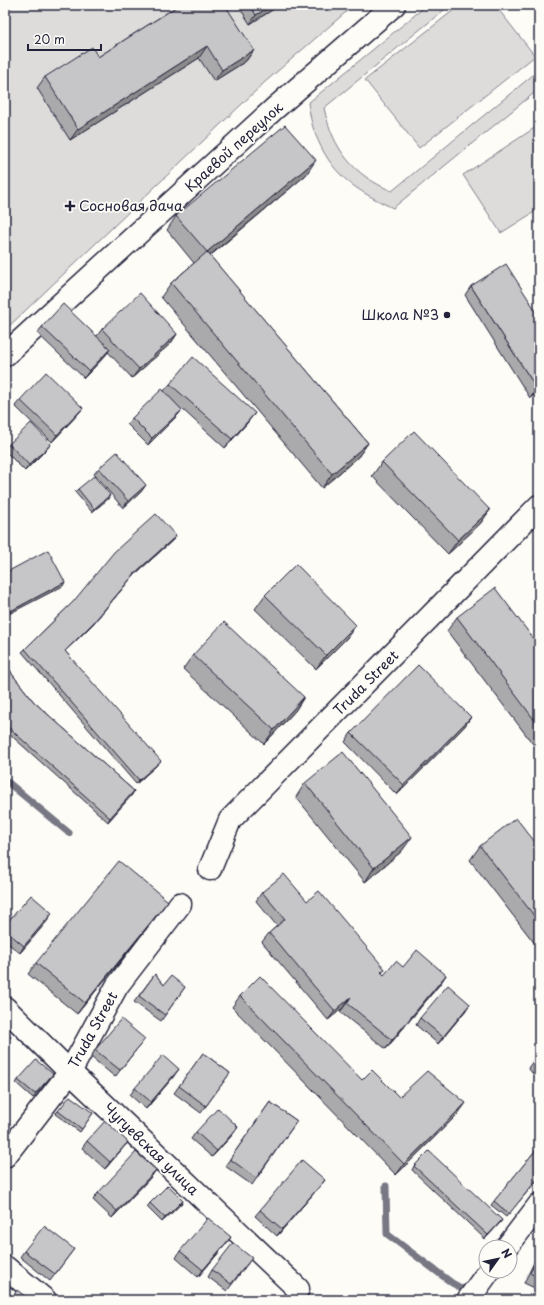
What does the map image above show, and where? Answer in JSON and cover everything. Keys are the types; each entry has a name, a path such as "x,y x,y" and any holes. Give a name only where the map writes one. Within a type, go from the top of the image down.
{"street":[{"name":"Краевой переулок","path":"5,355 262,120 394,5"},
{"name":"Truda Street","path":"210,870 230,820 539,506"},
{"name":"Truda Street","path":"5,1156 70,1072 117,986 180,904"},
{"name":"Чугуевская улица","path":"5,1008 298,1289"},
{"path":"513,1239 539,1205"},
{"path":"5,1267 45,1300"},
{"path":"468,1300 483,1279"}],"shaded area":[{"name":"Сосновая дача","path":"5,5 354,5 265,82 5,330"},
{"path":"427,5 450,5 324,108 328,123 339,148 356,169 366,177 378,185 392,191 539,70 539,89 393,208 367,195 346,180 337,170 321,148 315,133 308,103"},
{"path":"460,5 495,5 535,56 419,148 365,80"},
{"path":"539,125 539,209 501,233 463,175"}],"building":[{"path":"179,5 225,5 254,50 222,70 207,46 78,129 45,77 92,47 98,57"},
{"path":"250,5 272,5 256,15"},
{"path":"285,125 316,160 207,252 176,216"},
{"path":"207,252 368,443 332,474 171,283"},
{"path":"506,264 539,316 539,387 537,389 471,286"},
{"path":"140,293 177,334 139,369 102,329"},
{"path":"63,304 110,349 89,371 42,327"},
{"path":"193,357 255,413 232,439 170,384"},
{"path":"46,372 83,408 57,435 20,400"},
{"path":"162,389 182,410 152,438 132,418"},
{"path":"31,423 51,444 29,465 9,444"},
{"path":"414,431 490,510 458,540 382,462"},
{"path":"117,452 146,485 128,501 99,468"},
{"path":"94,476 110,495 94,509 78,489"},
{"path":"156,514 176,536 136,572 94,622 65,651 161,761 139,780 25,649 73,602 114,552"},
{"path":"48,550 65,582 5,614 5,573"},
{"path":"296,564 356,625 326,655 265,595"},
{"path":"495,588 539,646 539,726 457,617"},
{"path":"224,622 304,697 274,730 193,655"},
{"path":"5,659 12,674 34,702 134,791 110,818 5,724"},
{"path":"418,665 471,717 404,785 351,733"},
{"path":"343,752 412,837 374,868 305,783"},
{"path":"516,818 539,847 539,922 480,846"},
{"path":"119,861 168,901 85,1003 36,963"},
{"path":"284,874 307,901 319,891 385,969 381,972 384,975 396,961 403,967 417,950 446,975 392,1040 347,1003 351,997 335,1011 269,933 285,919 262,892"},
{"path":"31,895 52,913 24,946 5,930 5,925"},
{"path":"155,974 164,985 171,976 185,987 165,1015 139,996"},
{"path":"260,976 362,1080 372,1070 399,1097 427,1071 466,1103 404,1164 240,996"},
{"path":"448,985 470,1004 443,1037 420,1018"},
{"path":"121,1019 145,1039 120,1070 95,1050"},
{"path":"5,1031 11,1037 5,1042"},
{"path":"203,1053 230,1073 206,1106 179,1086"},
{"path":"163,1055 179,1069 151,1102 135,1088"},
{"path":"36,1060 53,1074 35,1094 18,1080"},
{"path":"70,1096 93,1113 82,1129 58,1111"},
{"path":"270,1102 297,1121 256,1178 230,1159"},
{"path":"218,1108 238,1127 217,1151 196,1132"},
{"path":"105,1121 128,1142 110,1162 87,1141"},
{"path":"539,1146 539,1177 509,1214 494,1201"},
{"path":"429,1151 502,1220 488,1235 414,1166"},
{"path":"136,1152 156,1170 117,1211 98,1193"},
{"path":"302,1160 325,1180 282,1229 260,1210"},
{"path":"168,1185 183,1200 165,1218 150,1203"},
{"path":"5,1205 10,1208 5,1214"},
{"path":"208,1218 231,1237 203,1270 180,1251"},
{"path":"44,1226 74,1249 55,1274 24,1251"},
{"path":"233,1243 252,1258 231,1284 212,1270"},
{"path":"539,1256 539,1278 530,1273"},
{"path":"17,1290 30,1300 11,1300"},
{"path":"113,1296 117,1300 110,1300"},
{"path":"241,1297 246,1300 239,1300"}],"waterway":[{"path":"5,780 69,833"},
{"path":"386,1186 387,1234 452,1283 483,1300"}],"place":[{"name":"Сосновая дача","path":"70,206"},
{"name":"Школа №3","path":"447,315"}]}
